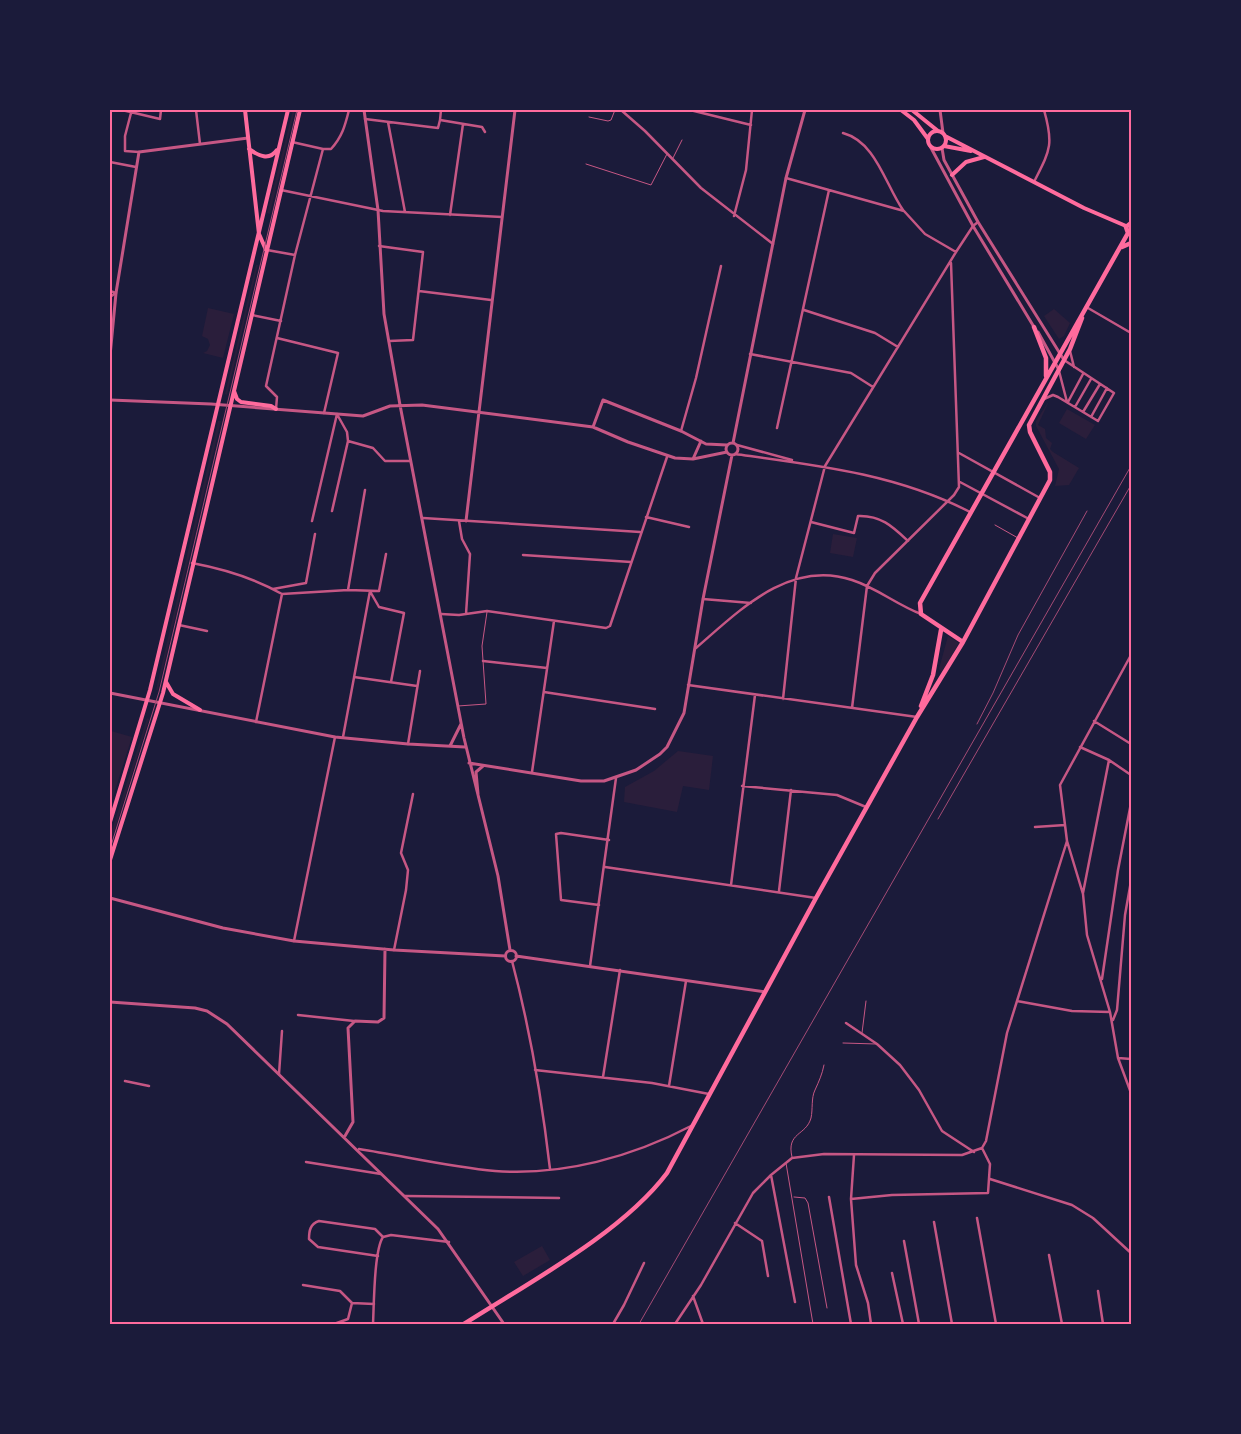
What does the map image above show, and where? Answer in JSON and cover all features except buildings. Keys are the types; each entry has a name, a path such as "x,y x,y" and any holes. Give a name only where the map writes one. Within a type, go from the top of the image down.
{"main road":[{"path":"245,110 259,234 266,250"},
{"path":"110,822 148,700 216,405 288,110"},
{"path":"110,860 166,680 250,315 300,110"},
{"path":"902,110 914,120 928,139 930,146 935,149 943,147 973,152"},
{"path":"912,110 938,131 973,152 1126,226 1130,234 1060,353 1018,433 920,604 921,614 962,642"},
{"path":"928,139 930,134 938,131"},
{"path":"943,147 944,134"},
{"path":"249,149 261,156 268,157 278,148"},
{"path":"952,175 966,162 984,157"},
{"path":"254,199 263,200 267,198"},
{"path":"263,216 274,219"},
{"path":"1126,226 1131,223"},
{"path":"1121,248 1131,243"},
{"path":"464,1324 609,1228 643,1200 667,1173 816,898 868,808 917,717 962,642 1040,498 1050,475 1030,432 1030,420 1070,349 1082,318"},
{"path":"1034,327 1046,362 1044,382"},
{"path":"234,388 237,399 241,402 271,406 276,409"},
{"path":"1018,433 1030,432"},
{"path":"917,717 933,675 942,630"},
{"path":"166,680 170,691 200,710"}],"street":[{"path":"122,110 160,119 161,110"},
{"path":"196,110 200,144"},
{"path":"292,142 331,149 344,131 349,110"},
{"path":"364,110 378,210 383,304 389,342 469,763 498,876 510,950 505,956"},
{"path":"364,119 438,128 441,110"},
{"path":"466,521 514,110"},
{"path":"622,110 701,188 734,216 773,244"},
{"path":"690,110 751,125"},
{"path":"734,216 745,175 752,110"},
{"path":"733,443 786,178 805,110"},
{"path":"940,110 944,134"},
{"path":"1034,182 1050,147 1051,134 1044,110"},
{"path":"131,113 125,136 125,151 140,152 248,138"},
{"path":"440,120 482,127 484,132"},
{"path":"388,122 405,212"},
{"path":"450,216 462,124"},
{"path":"843,133 854,136 867,148 904,211 925,234 956,252"},
{"path":"930,146 973,226 1055,362 1059,370 1067,403"},
{"path":"943,147 944,160 978,222 1064,360 1082,374 1114,393 1098,421 1053,395 1041,402"},
{"path":"276,409 277,397 266,386 295,255 323,149"},
{"path":"110,356 116,293 140,152"},
{"path":"110,162 136,167"},
{"path":"786,178 904,211"},
{"path":"280,189 378,210 450,216 502,217"},
{"path":"777,428 793,363 829,190"},
{"path":"783,699 796,578 824,466 956,252 973,226 978,222"},
{"path":"379,246 423,252 413,340 389,342"},
{"path":"266,250 295,255"},
{"path":"852,708 867,586 875,573 949,501 957,491 960,482 951,262"},
{"path":"681,431 696,378 721,266"},
{"path":"110,291 116,293"},
{"path":"419,291 491,300"},
{"path":"110,297 116,293"},
{"path":"1088,308 1131,333"},
{"path":"804,310 875,333 898,347"},
{"path":"250,315 281,321"},
{"path":"277,338 338,353 324,413"},
{"path":"1070,349 1075,369"},
{"path":"750,354 852,373 873,388"},
{"path":"1067,403 1082,374"},
{"path":"1075,407 1091,379"},
{"path":"1083,412 1100,384"},
{"path":"1091,417 1107,388"},
{"path":"110,400 216,405 367,416 384,408 400,405 478,412 593,427 667,457 694,459 727,452 824,466 888,480 949,501 972,513"},
{"path":"593,427 603,400 681,431 701,442 714,446 733,443 806,464"},
{"path":"332,511 348,441 347,432 337,414"},
{"path":"312,521 337,414"},
{"path":"348,441 373,448 384,461 412,461"},
{"path":"694,459 701,442"},
{"path":"727,445 727,452"},
{"path":"469,763 581,781 604,781 616,778 647,763 667,747 684,714 703,599 737,445"},
{"path":"959,453 1040,498"},
{"path":"441,614 466,614 487,611 606,628 612,623 640,532 667,457"},
{"path":"960,482 1029,519"},
{"path":"348,590 364,490"},
{"path":"646,516 689,527"},
{"path":"810,522 854,533 858,516 874,517 890,524 908,541"},
{"path":"423,518 640,532"},
{"path":"458,521 462,539 469,548 471,562 466,614"},
{"path":"273,589 306,583 315,534"},
{"path":"192,563 222,568 282,594 348,590 379,591 386,554"},
{"path":"523,555 631,562"},
{"path":"694,649 772,588 796,578 810,575 837,576 867,586 921,614"},
{"path":"343,738 370,591"},
{"path":"370,591 379,606 404,613 391,682"},
{"path":"256,722 282,594"},
{"path":"703,599 751,603"},
{"path":"532,772 554,621"},
{"path":"178,625 207,631"},
{"path":"1131,655 1060,785 1068,841 1083,894 1086,935 1102,981 1113,1022 1118,1058 1131,1093"},
{"path":"482,661 547,668"},
{"path":"408,744 420,671"},
{"path":"354,677 418,686"},
{"path":"688,685 917,717"},
{"path":"544,692 655,709"},
{"path":"110,693 335,737 466,747"},
{"path":"731,885 754,695"},
{"path":"1094,721 1131,744"},
{"path":"450,746 461,723"},
{"path":"294,941 335,737"},
{"path":"1080,747 1109,760 1131,775"},
{"path":"1083,894 1109,760"},
{"path":"478,797 476,772 484,765"},
{"path":"590,966 609,840 616,778"},
{"path":"742,786 840,796 868,808"},
{"path":"779,892 791,790"},
{"path":"394,950 408,870 401,853 413,794"},
{"path":"1102,981 1118,870 1131,803"},
{"path":"1035,827 1065,826"},
{"path":"599,905 562,900 556,834 561,833 609,840"},
{"path":"675,1324 753,1193 771,1174 792,1158 810,1155 962,1155 982,1148 986,1141 1007,1033 1068,841"},
{"path":"605,867 816,898"},
{"path":"1113,1022 1117,1010 1125,915 1131,881"},
{"path":"110,898 223,928 294,941 394,950 505,956 506,959 512,961"},
{"path":"298,1015 355,1022 378,1022 384,1018 385,949"},
{"path":"510,950 514,951 516,956"},
{"path":"516,956 766,992"},
{"path":"512,961 516,956"},
{"path":"512,961 518,978 535,1070 550,1169"},
{"path":"604,1077 620,970"},
{"path":"669,1086 687,980"},
{"path":"1017,1001 1072,1011 1110,1012"},
{"path":"110,1002 181,1006 207,1011 228,1024 359,1149 449,1242 504,1324"},
{"path":"345,1136 353,1122 348,1032 350,1024 355,1022"},
{"path":"846,1023 877,1044 908,1074 942,1131 974,1152"},
{"path":"279,1074 282,1031"},
{"path":"1118,1058 1131,1059"},
{"path":"535,1070 604,1077 710,1094"},
{"path":"125,1081 149,1086"},
{"path":"359,1149 493,1170 550,1169 603,1160 630,1152 670,1136 695,1123"},
{"path":"851,1199 892,1195 988,1193 990,1164 982,1148"},
{"path":"854,1155 851,1199 856,1265 868,1303 871,1324"},
{"path":"306,1162 383,1174"},
{"path":"771,1174 795,1302"},
{"path":"990,1179 1078,1208 1093,1218 1131,1253"},
{"path":"405,1196 559,1198"},
{"path":"829,1197 851,1324"},
{"path":"977,1218 996,1324"},
{"path":"378,1256 318,1247 309,1239 309,1232 311,1227 319,1221 375,1229 383,1237"},
{"path":"934,1222 952,1324"},
{"path":"735,1223 762,1241 768,1276"},
{"path":"383,1237 391,1236 449,1242"},
{"path":"373,1324 378,1256 380,1242 383,1237"},
{"path":"904,1242 918,1324"},
{"path":"1049,1255 1062,1324"},
{"path":"613,1324 644,1263"},
{"path":"892,1273 903,1324"},
{"path":"303,1285 340,1291 352,1302 374,1304"},
{"path":"1098,1291 1103,1324"},
{"path":"693,1296 703,1324"},
{"path":"334,1324 348,1319 352,1302"}],"lane":[{"path":"589,117 608,121 611,120 615,110"},
{"path":"672,158 682,140"},
{"path":"586,164 651,185 667,153"},
{"path":"995,525 1018,538"},
{"path":"458,706 486,704 482,646 487,611"},
{"path":"862,1034 866,1001"},
{"path":"843,1043 877,1044"},
{"path":"792,1158 790,1146 792,1138 807,1126 811,1118 814,1091 820,1082 824,1065"},
{"path":"786,1162 793,1197 791,1202 813,1324"},
{"path":"793,1197 805,1198 808,1203 827,1308"}],"shaded area":[{"path":"293,110 295,110 270,214 267,213"},
{"path":"256,265 258,265 227,395 225,394"},
{"path":"208,308 234,314 223,358 203,353 207,351 210,345 208,339 202,336"},
{"path":"1054,309 1070,323 1064,336 1059,339 1044,316"},
{"path":"1049,401 1038,425 1045,429 1046,438 1052,443 1050,449 1079,468 1069,485 1055,486 1059,469 1036,426 1036,421"},
{"path":"1067,409 1095,425 1086,439 1059,423"},
{"path":"218,421 221,421 158,690 156,690"},
{"path":"833,534 857,538 853,557 830,553"},
{"path":"948,636 959,643 942,672 939,669"},
{"path":"147,718 149,719 110,845 110,837"},
{"path":"111,731 132,737 110,806 110,733"},
{"path":"678,751 713,756 709,790 683,786 677,812 624,802 625,787 654,771"},
{"path":"542,1246 550,1260 523,1276 514,1262"}],"tram line":[{"path":"110,849 159,692 297,110"}],"railway":[{"path":"639,1324 1131,466"},
{"path":"938,819 1131,485"},
{"path":"977,724 993,693 1018,635 1087,511"}]}
